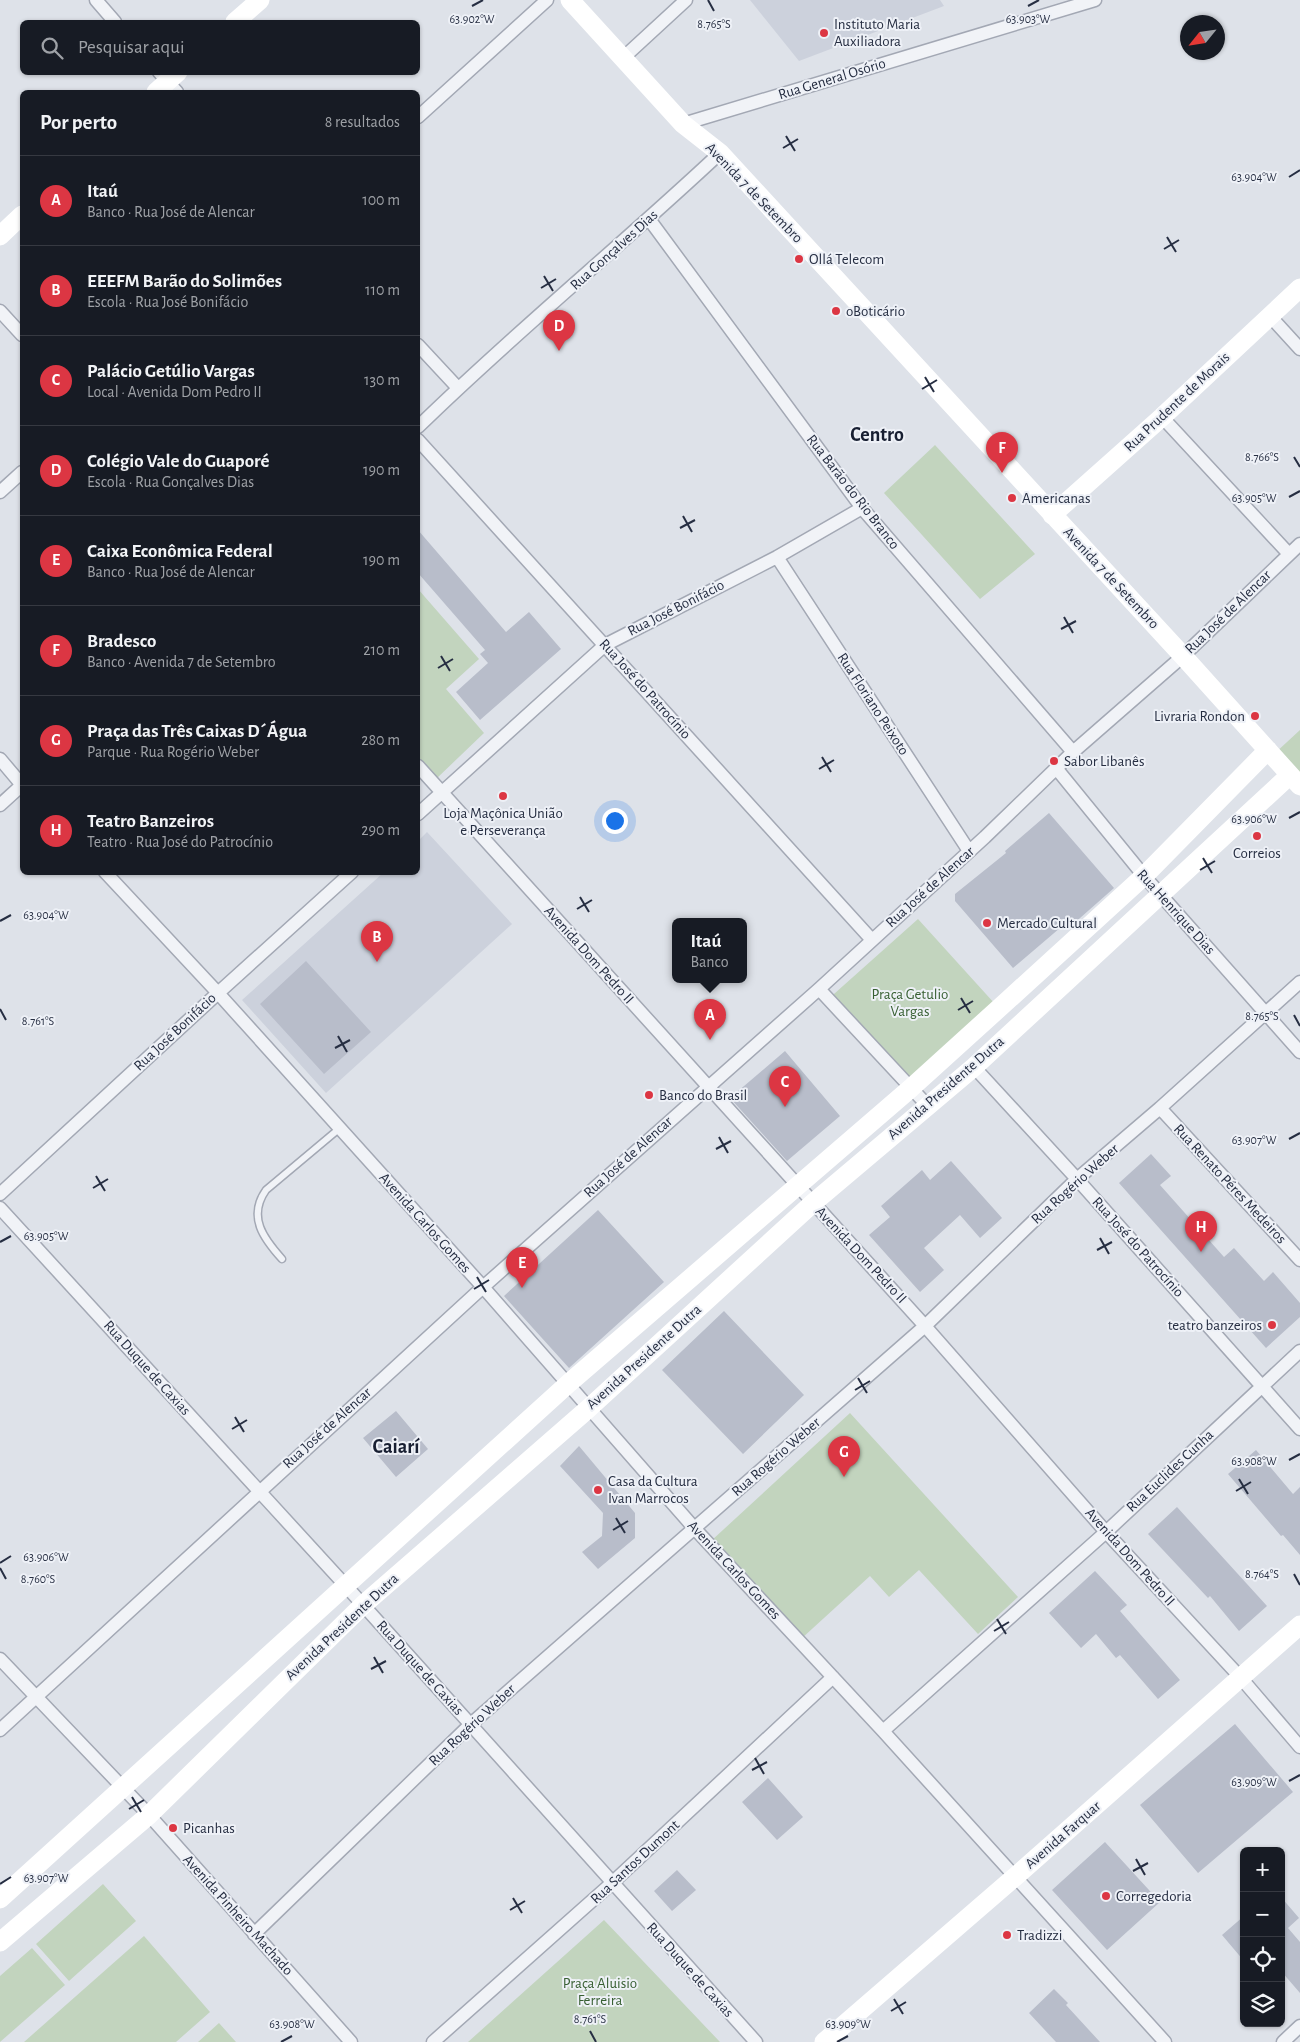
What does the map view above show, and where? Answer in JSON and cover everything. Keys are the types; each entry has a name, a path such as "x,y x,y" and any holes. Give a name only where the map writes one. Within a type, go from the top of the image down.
{"street":[{"path":"96,0 113,20"},
{"path":"236,20 260,0"},
{"path":"420,115 547,0"},
{"name":"Avenida 7 de Setembro","path":"570,0 683,124 720,154 1295,781"},
{"path":"624,58 686,0"},
{"name":"Rua General Osório","path":"683,124 1095,0"},
{"name":"Rua Gonçalves Dias","path":"420,425 458,388 720,154"},
{"path":"0,236 20,217"},
{"name":"Rua Barão do Rio Branco","path":"649,219 862,508 1073,752"},
{"name":"Rua Prudente de Morais","path":"1052,514 1162,417 1300,288"},
{"path":"0,311 20,333"},
{"path":"1270,316 1300,349"},
{"path":"420,347 458,388"},
{"path":"1162,417 1289,554"},
{"name":"Rua José do Patrocínio","path":"420,442 872,940"},
{"path":"0,492 20,474"},
{"name":"Rua José Bonifácio","path":"420,812 605,645 776,557 862,508"},
{"name":"Rua José de Alencar","path":"0,1730 483,1287 819,989 1073,752 1182,656 1300,544"},
{"name":"Rua Floriano Peixoto","path":"776,557 969,851"},
{"name":"Avenida Presidente Dutra","path":"0,1900 569,1383 911,1088 1144,876 1268,750"},
{"path":"0,759 20,783"},
{"name":"Avenida Dom Pedro II","path":"420,768 925,1326 1106,1532 1241,1678 1300,1747"},
{"name":"Rua Henrique Dias","path":"1056,768 1144,876 1300,1052"},
{"name":"Avenida Presidente Dutra","path":"0,1942 149,1815 363,1605 589,1408 813,1203 974,1067 1159,893 1295,781"},
{"path":"0,805 20,787"},
{"name":"Avenida Carlos Gomes","path":"108,875 218,993 483,1287 695,1529 1016,1876 1165,2042"},
{"name":"Rua José Bonifácio","path":"0,1194 349,875"},
{"name":"Rua Rogério Weber","path":"254,1934 471,1724 925,1326 1077,1179 1160,1108 1300,982"},
{"path":"819,989 927,1105"},
{"name":"Rua José do Patrocínio","path":"974,1067 1077,1179 1300,1429"},
{"name":"Rua Renato Péres Medeiros","path":"1160,1108 1300,1260"},
{"name":"Rua Duque de Caxias","path":"0,1208 346,1586 756,2042"},
{"name":"Rua Euclides Cunha","path":"883,1731 1106,1532 1300,1350"},
{"name":"Avenida Farquar","path":"824,2042 1016,1876 1300,1625"},
{"name":"Avenida Pinheiro Machado","path":"0,1658 36,1698 124,1787 351,2042"},
{"name":"Rua Santos Dumont","path":"433,2042 612,1883 833,1677"},
{"path":"1283,2042 1300,2026"}],"lane":[{"path":"282,1259 260,1230 258,1206 260,1199 266,1190 340,1128"}],"shaded area":[{"name":"Instituto Maria Auxiliadora","path":"750,0 940,0 944,6 799,61"},
{"path":"427,832 512,924 326,1093 242,1000 381,875 420,875 420,839"}],"green space":[{"path":"935,445 1035,554 980,599 884,493"},
{"path":"420,591 479,659 446,689 484,733 435,780 420,772"},
{"path":"1300,730 1300,782 1274,754"},
{"name":"Praça Getulio Vargas","path":"918,919 995,1004 902,1088 825,1002"},
{"path":"850,1413 1018,1597 978,1634 919,1570 889,1597 870,1576 801,1639 711,1541"},
{"path":"103,1884 136,1921 69,1981 36,1944"},
{"name":"Praça Aluisio Ferreira","path":"604,1920 720,2042 468,2042"},
{"path":"144,1936 210,2012 176,2042 24,2042"},
{"path":"32,1948 65,1985 0,2042 0,1976"},
{"path":"219,2023 236,2042 198,2042"}],"building":[{"path":"420,532 506,632 529,612 561,649 480,720 456,692 488,663 480,654 485,650 420,575"},
{"path":"1049,813 1114,888 1071,926 1067,922 1013,968 955,901 955,894 1006,853 1005,851"},
{"path":"306,961 371,1032 324,1074 260,1004"},
{"path":"785,1051 840,1116 787,1161 730,1098"},
{"name":"teatro banzeiros","path":"1151,1154 1171,1176 1160,1185 1224,1257 1234,1248 1264,1281 1273,1272 1300,1303 1300,1317 1266,1348 1119,1183"},
{"path":"951,1161 1002,1218 980,1238 960,1215 924,1248 944,1270 920,1292 869,1235 890,1217 881,1206 922,1170 930,1180"},
{"path":"598,1210 664,1282 569,1368 504,1296"},
{"path":"724,1311 804,1395 743,1454 662,1370"},
{"path":"396,1411 428,1449 396,1477 363,1438"},
{"name":"Casa da Cultura Ivan Marrocos","path":"579,1446 635,1513 635,1538 598,1569 582,1552 602,1536 603,1513 560,1466"},
{"path":"1256,1450 1293,1494 1300,1487 1300,1555 1283,1535 1281,1536 1228,1474"},
{"path":"1177,1507 1267,1606 1239,1631 1210,1596 1208,1598 1148,1534"},
{"path":"1095,1571 1127,1605 1120,1611 1180,1680 1158,1699 1120,1655 1116,1658 1096,1634 1081,1648 1049,1613"},
{"path":"1235,1724 1293,1792 1198,1873 1140,1805"},
{"path":"768,1778 803,1817 777,1840 742,1802"},
{"name":"Corregedoria","path":"1105,1842 1160,1902 1107,1950 1052,1890"},
{"path":"677,1870 696,1890 672,1911 654,1891"},
{"path":"1285,1902 1299,1918 1288,1928 1300,1942 1300,1993 1285,1976"},
{"path":"1240,1919 1240,1956 1222,1935"},
{"path":"1054,1989 1100,2042 1056,2042 1029,2013"}],"place":[{"name":"Instituto Maria Auxiliadora","path":"824,33"},
{"name":"Ollá Telecom","path":"799,259"},
{"name":"oBoticário","path":"836,311"},
{"name":"Colégio Vale do Guaporé","path":"559,351"},
{"name":"Bradesco","path":"1002,473"},
{"name":"Americanas","path":"1012,498"},
{"name":"Livraria Rondon","path":"1255,716"},
{"name":"Sabor Libanês","path":"1054,761"},
{"name":"Loja Maçônica União e Perseverança","path":"503,796"},
{"name":"Correios","path":"1257,836"},
{"name":"Mercado Cultural","path":"987,923"},
{"name":"EEEFM Barão do Solimões","path":"377,962"},
{"name":"Itaú","path":"710,1040"},
{"name":"Banco do Brasil","path":"649,1095"},
{"name":"Palácio Getúlio Vargas","path":"785,1107"},
{"name":"Teatro Banzeiros","path":"1201,1252"},
{"name":"Caixa Econômica Federal","path":"522,1288"},
{"name":"teatro banzeiros","path":"1272,1325"},
{"name":"Praça das Três Caixas D´Água","path":"844,1477"},
{"name":"Casa da Cultura Ivan Marrocos","path":"598,1490"},
{"name":"Picanhas","path":"173,1828"},
{"name":"Corregedoria","path":"1106,1896"},
{"name":"Tradizzi","path":"1007,1935"}],"district":[{"name":"Centro","path":"877,435"},
{"name":"Caiarí","path":"396,1447"}]}
